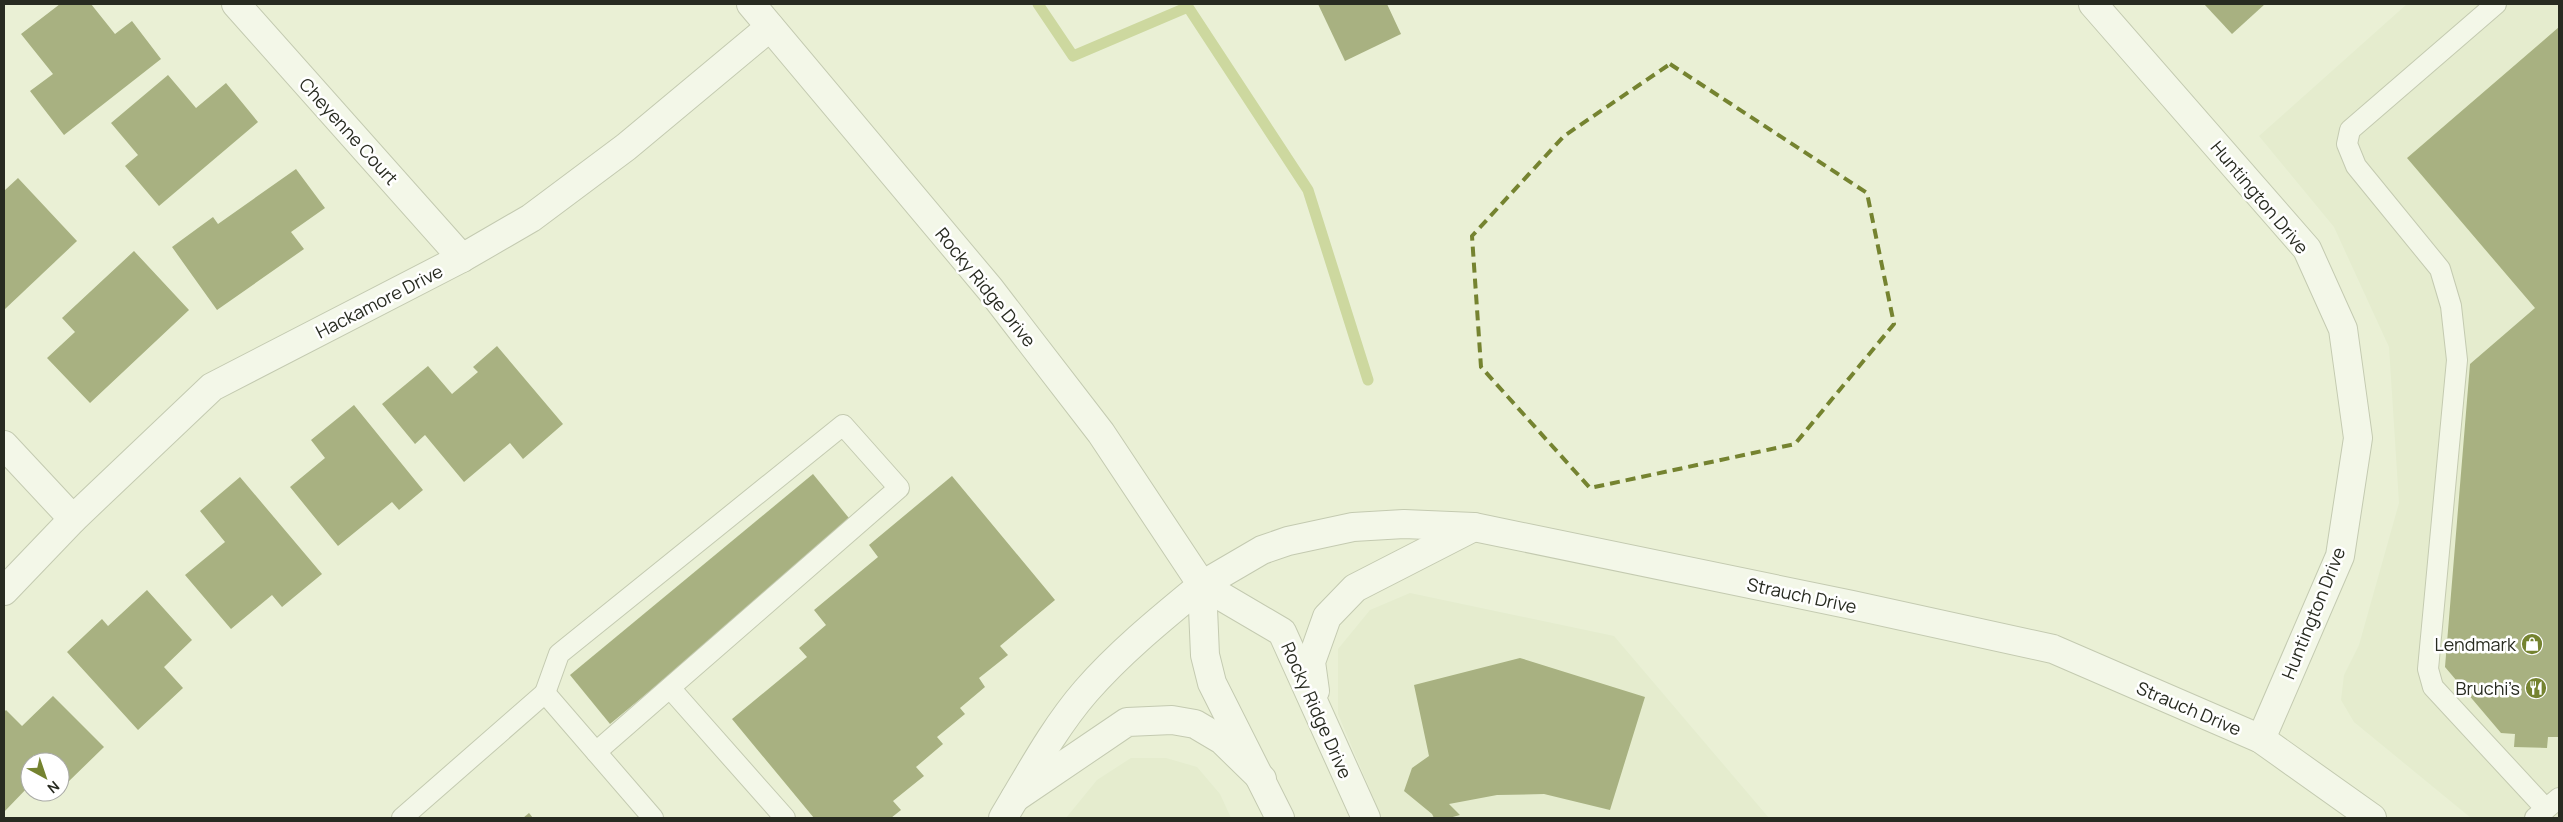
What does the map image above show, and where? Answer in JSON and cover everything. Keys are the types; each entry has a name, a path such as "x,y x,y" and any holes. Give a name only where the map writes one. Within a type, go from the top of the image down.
{"street":[{"name":"Cheyenne Court","path":"236,4 462,258"},
{"name":"Rocky Ridge Drive","path":"751,4 990,289 1101,433 1202,585 1282,632 1366,818"},
{"name":"Huntington Drive","path":"2093,4 2307,249 2343,329 2358,438 2340,556 2261,738"},
{"name":"Hackamore Drive","path":"4,591 73,518 212,387 462,258 531,218 626,147 770,27"},
{"path":"4,445 73,518"},
{"name":"Strauch Drive","path":"1009,808 1057,728 1086,691 1141,636 1202,585 1262,550 1288,541 1353,527 1404,524 1474,528 1852,605 2053,649 2261,738 2372,818"},
{"path":"1318,713 1311,662 1327,617 1355,588 1474,528"},
{"path":"1202,585 1205,655 1212,683 1280,818"},
{"path":"1009,808 1127,722 1172,720 1196,724 1222,740 1262,779"}],"lane":[{"path":"2496,4 2350,130 2347,144 2356,166 2440,269 2451,306 2456,360 2428,669 2433,687 2547,808"},
{"path":"402,818 544,693 559,654 843,425 899,488 596,752"},
{"path":"670,688 784,818"},
{"path":"544,693 653,818"}],"highlighted area":[{"path":"1670,64 1867,193 1894,324 1795,444 1590,488 1481,367 1472,236 1564,136"}],"shaded area":[{"path":"2407,4 2559,4 2559,818 2471,818 2354,722 2341,700 2344,675 2359,645 2399,503 2389,347 2334,227 2259,136"},
{"path":"1410,593 1614,636 1769,818 1382,818 1338,714 1338,649 1370,610"},
{"path":"1131,758 1166,758 1197,767 1220,794 1231,818 1066,818 1097,780"}],"building":[{"path":"60,4 91,4 115,34 132,21 161,59 64,135 30,91 53,74 21,34"},
{"path":"1318,4 1387,4 1401,34 1345,61"},
{"path":"2204,4 2265,4 2232,34"},
{"path":"2559,27 2559,737 2548,737 2547,748 2514,747 2515,734 2501,733 2445,667 2470,364 2535,308 2407,158"},
{"path":"168,75 196,108 226,83 258,122 159,206 125,166 138,155 111,123"},
{"path":"296,169 325,208 291,232 304,249 217,310 172,247 213,217 218,224"},
{"path":"18,178 77,241 4,310 4,191"},
{"path":"134,251 189,310 90,403 47,358 75,332 62,318"},
{"path":"497,346 563,424 523,459 510,443 464,482 425,435 415,444 382,404 428,366 452,394 478,372 473,367"},
{"path":"354,405 423,490 399,510 392,502 338,546 290,487 325,458 311,440"},
{"path":"813,474 853,523 610,724 570,675"},
{"path":"952,476 1055,600 1000,646 1008,655 979,678 985,687 960,708 965,714 937,737 943,744 916,767 924,776 893,801 901,810 891,818 814,818 732,719 807,657 799,648 826,625 814,610 878,557 869,545"},
{"path":"240,477 322,574 282,607 272,595 231,629 185,575 225,542 200,511"},
{"path":"147,590 192,640 164,667 183,688 138,730 67,652 102,619 108,626"},
{"path":"1520,658 1645,697 1610,810 1544,794 1497,795 1449,804 1460,815 1449,818 1434,818 1432,814 1404,791 1412,768 1429,756 1414,685"},
{"path":"53,696 104,747 70,780 70,752 20,752 20,795 4,812 4,712 6,710 22,726"},
{"path":"529,813 533,818 523,818"}],"waterway":[{"path":"1038,4 1073,56 1188,7 1308,190 1368,380"}],"place":[{"name":"Lendmark","path":"2532,644"},
{"name":"Bruchi’s","path":"2536,688"}]}
